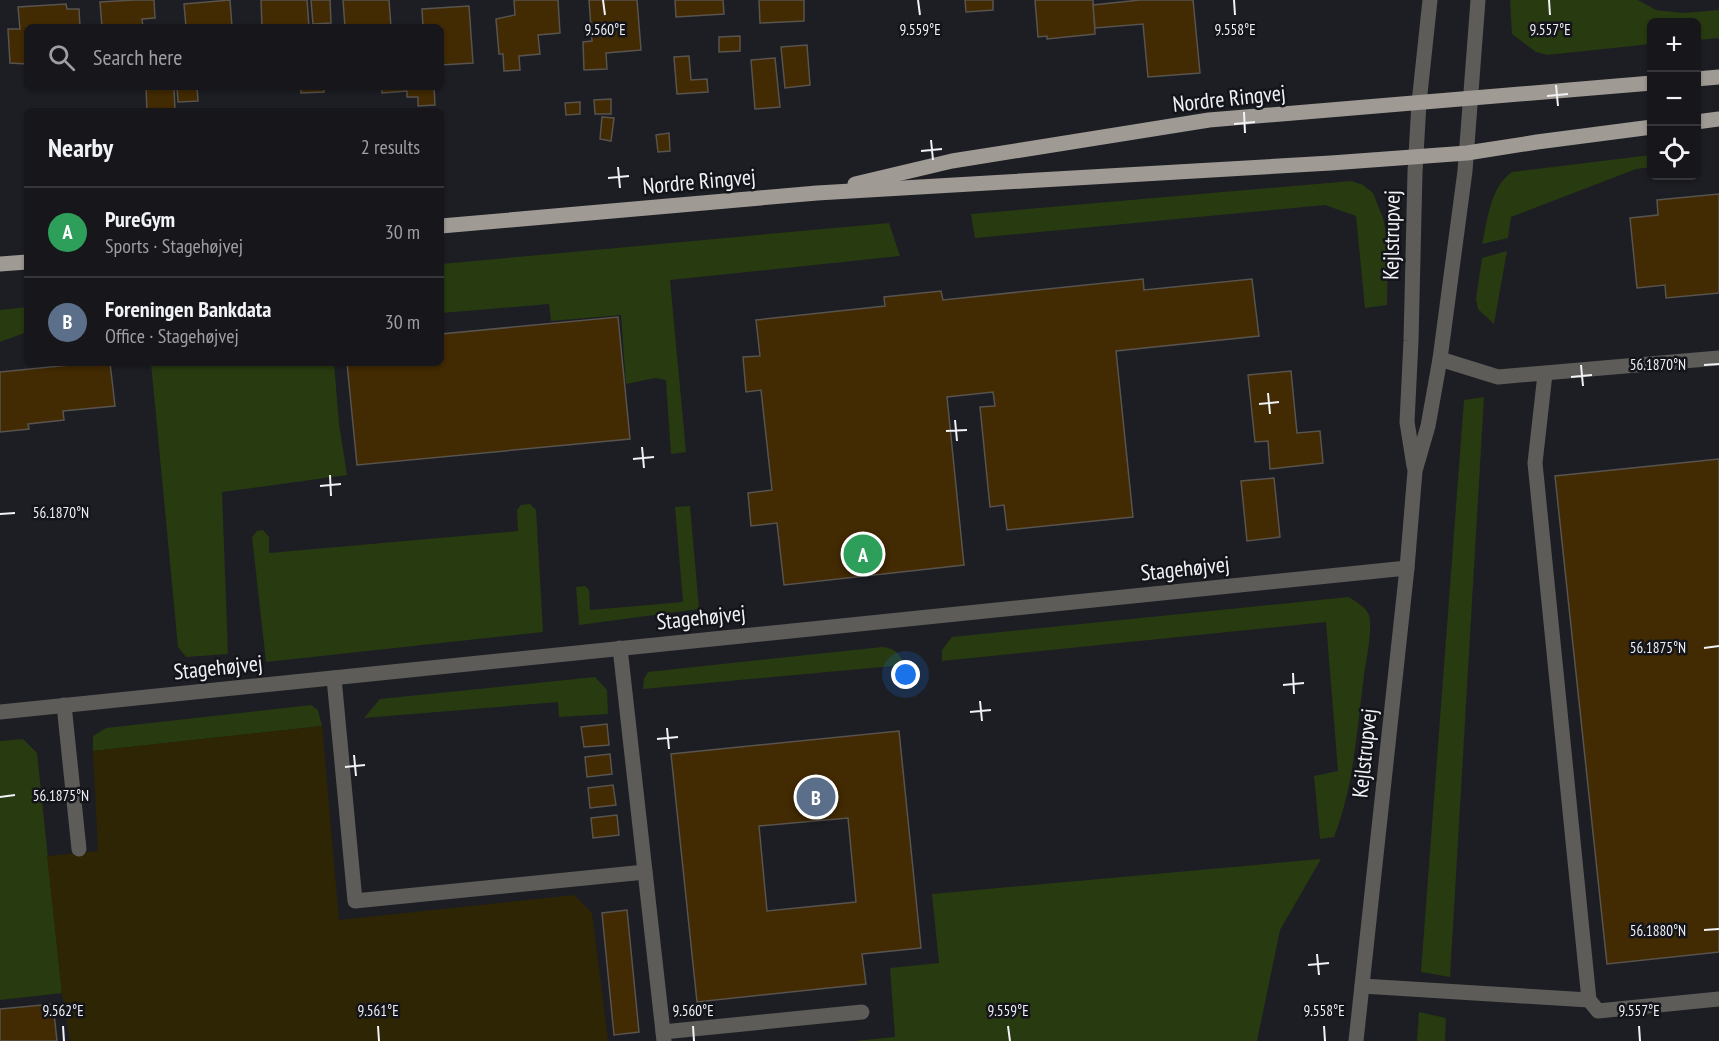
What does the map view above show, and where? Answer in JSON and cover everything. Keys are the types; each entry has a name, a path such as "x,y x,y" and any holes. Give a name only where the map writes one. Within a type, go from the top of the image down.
{"main road":[{"path":"1701,79 1719,77"},
{"name":"Nordre Ringvej","path":"817,193 952,161 1209,120 1647,83"},
{"path":"1701,121 1719,119"},
{"name":"Nordre Ringvej","path":"444,226 817,193 1467,153 1647,129"},
{"path":"0,264 24,262"}],"street":[{"name":"Kejlstrupvej","path":"1415,471 1407,422 1416,157 1419,103 1430,0"},
{"name":"Kejlstrupvej","path":"1356,1041 1407,568 1415,471 1428,426 1440,359 1467,153 1478,0"},
{"path":"1440,359 1498,377 1719,358"},
{"path":"1545,374 1535,463 1590,1000 1598,1011 1719,999"},
{"name":"Stagehøjvej","path":"0,712 1407,568"},
{"path":"620,648 664,1036 862,1012"},
{"path":"334,678 355,901 645,872"},
{"path":"64,705 79,849"},
{"path":"1362,986 1590,1000"}],"green space":[{"path":"1510,0 1638,0 1656,10 1683,13 1719,10 1719,38 1701,40 1701,18 1647,18 1647,44 1547,55 1536,52 1512,34"},
{"path":"1647,155 1647,168 1636,169 1511,217 1508,238 1482,244 1494,195 1505,178 1512,172"},
{"path":"1351,181 1363,185 1373,193 1383,218 1388,243 1387,305 1365,308 1356,216 1325,205 975,238 971,214"},
{"path":"889,223 900,256 670,280 686,452 671,454 666,380 655,378 626,384 621,315 551,321 549,304 444,313 444,264"},
{"path":"1507,251 1494,324 1478,309 1476,299 1482,258"},
{"path":"24,307 24,333 0,342 0,310"},
{"path":"151,366 334,366 339,424 347,475 222,492 228,654 186,657 178,647"},
{"path":"1484,397 1450,977 1421,972 1464,400"},
{"path":"530,504 536,510 543,632 266,662 252,537 257,531 263,530 269,537 269,553 518,531 517,510 521,505"},
{"path":"690,506 699,609 579,625 576,587 585,586 589,590 590,610 683,602 675,507"},
{"path":"1349,597 1368,612 1370,636 1350,778 1334,837 1320,839 1314,776 1338,771 1326,622 942,661 942,650 952,637"},
{"path":"882,647 896,652 904,665 643,689 644,679 648,672"},
{"path":"595,677 607,690 608,714 559,717 558,702 364,718 380,699"},
{"path":"311,705 318,710 322,726 93,751 93,736 106,728"},
{"path":"23,739 37,753 62,993 0,1000 0,741"},
{"path":"1321,859 1280,930 1257,1041 854,1041 895,1037 890,968 939,963 932,894"},
{"path":"1419,1012 1446,1018 1445,1041 1417,1041"}],"sand":[{"path":"322,726 339,920 574,895 592,913 608,1041 70,1041 62,993 47,856 98,851 93,751"}],"building":[{"path":"154,0 155,18 142,19 143,24 102,24 100,2"},
{"path":"230,0 232,24 186,24 184,4"},
{"path":"261,0 307,0 309,24 262,24"},
{"path":"311,0 330,0 331,23 313,24"},
{"path":"343,0 389,0 391,24 345,24"},
{"path":"514,0 558,0 560,33 538,35 540,54 519,56 520,70 504,71 503,54 499,54 496,19 515,15"},
{"path":"589,0 637,0 641,50 606,53 607,69 584,70 583,42 592,41"},
{"path":"675,0 723,0 724,14 676,17"},
{"path":"759,0 804,0 804,21 760,23"},
{"path":"965,0 993,0 993,10 966,12"},
{"path":"1035,0 1093,0 1095,34 1047,39 1047,36 1038,37"},
{"path":"1140,0 1193,0 1200,73 1148,77 1143,24 1095,28 1093,5"},
{"path":"66,4 67,9 79,9 80,24 24,24 24,64 10,63 8,29 20,29 18,7"},
{"path":"469,6 473,63 444,65 444,24 423,24 422,9"},
{"path":"740,36 740,51 719,52 719,37"},
{"path":"807,45 810,85 785,88 781,47"},
{"path":"689,56 691,80 707,79 708,92 677,94 674,57"},
{"path":"775,58 780,107 755,109 751,60"},
{"path":"146,90 174,90 175,108 147,108"},
{"path":"177,90 197,90 198,101 178,102"},
{"path":"301,90 324,90 324,92 301,93"},
{"path":"382,90 434,90 435,105 418,106 418,97 407,97 407,91 382,93"},
{"path":"611,99 611,114 595,114 594,100"},
{"path":"580,102 580,114 566,115 565,103"},
{"path":"602,117 614,118 611,141 600,139"},
{"path":"669,133 670,151 658,152 656,135"},
{"path":"1719,194 1719,293 1666,298 1665,285 1637,288 1630,218 1658,215 1657,200"},
{"path":"1143,279 1144,290 1252,279 1259,336 1116,351 1133,517 1007,530 1004,505 990,507 980,407 995,406 993,392 947,397 964,565 784,585 777,523 751,526 748,493 772,490 761,390 746,392 743,357 760,356 756,320 885,306 884,297 941,291 943,300"},
{"path":"618,317 630,439 357,465 347,366 444,366 444,334"},
{"path":"60,366 110,366 115,406 63,411 64,420 28,424 29,429 0,432 0,372"},
{"path":"1291,371 1297,433 1320,431 1323,463 1270,469 1268,441 1255,442 1248,375"},
{"path":"1719,459 1719,952 1607,964 1555,476"},
{"path":"1274,478 1280,537 1247,541 1241,481"},
{"path":"607,724 609,745 584,747 581,727"},
{"path":"899,731 921,948 862,954 866,984 697,1002 671,754","holes":["848,818 856,902 767,911 759,826"]},
{"path":"610,754 612,774 587,777 585,757"},
{"path":"613,785 616,805 590,808 588,788"},
{"path":"617,815 619,835 593,838 591,818"},
{"path":"627,910 639,1032 614,1035 602,913"},
{"path":"53,1004 57,1041 0,1041 0,1009"}],"place":[{"name":"PureGym","path":"863,554"},
{"name":"Foreningen Bankdata","path":"816,797"}]}
